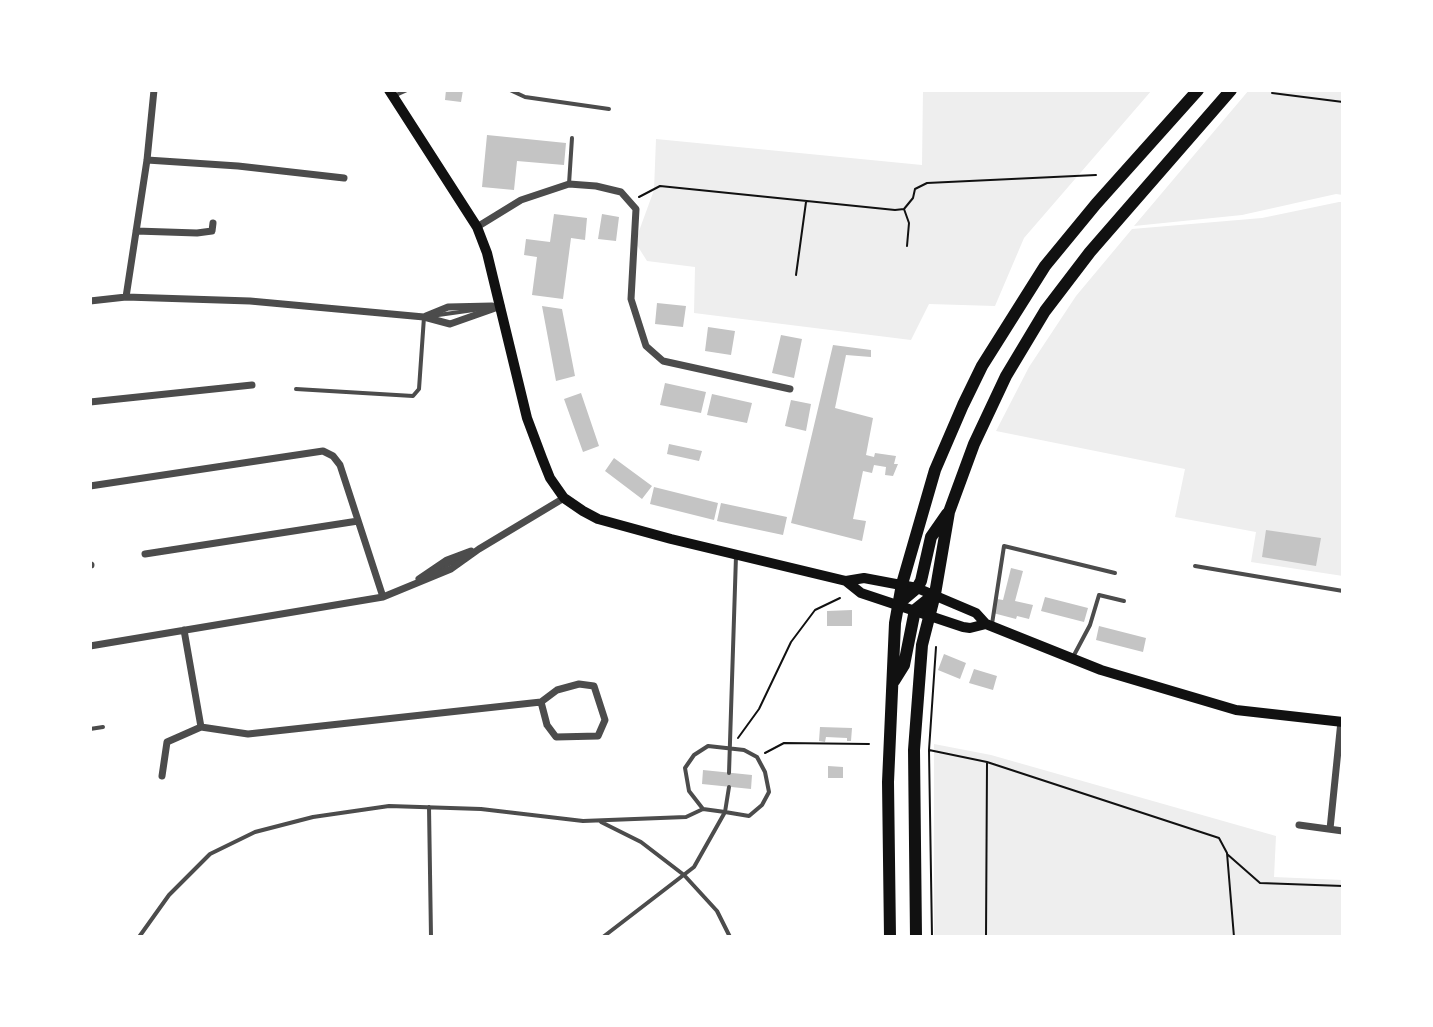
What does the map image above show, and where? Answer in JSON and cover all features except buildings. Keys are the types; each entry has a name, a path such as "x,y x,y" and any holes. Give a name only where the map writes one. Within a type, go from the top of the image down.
{"highway":[{"path":"890,937 888,782 898,604 935,470 963,405 1004,327 1045,266 1198,90"},
{"path":"916,937 914,750 922,645 935,594 949,512 990,408 1045,311 1090,252 1231,90"},
{"path":"898,604 921,581 931,537 949,512"},
{"path":"894,681 904,665 915,610 935,594"},
{"path":"889,910 916,909"}],"main road":[{"path":"391,93 477,227 501,306 527,418 550,478 564,498 598,519 736,556 846,581 864,578 917,588 976,613 988,625 1072,659 1236,710 1342,722"},
{"path":"846,581 861,593 963,627 988,625"}],"street":[{"path":"126,297 147,160 154,90"},
{"path":"147,160 344,178"},
{"path":"477,227 521,200 569,184 621,192 636,209 631,299 646,346 663,361 790,389"},
{"path":"136,231 197,233 212,231 213,223"},
{"path":"90,301 126,297 250,301 424,317 450,324 501,306"},
{"path":"424,317 448,307 501,306"},
{"path":"90,402 252,385"},
{"path":"90,486 323,451 333,456 340,465 383,597"},
{"path":"90,646 383,597 404,589 447,560 479,549 564,498"},
{"path":"145,554 358,521"},
{"path":"184,630 201,727"},
{"path":"162,776 167,742 201,727 248,734 541,702 557,690 579,684 594,686 605,720 598,736 556,737 547,725 541,702"},
{"path":"1330,829 1342,722"},
{"path":"1299,825 1343,831"}],"lane":[{"path":"391,93 407,90"},
{"path":"510,90 525,97 609,109"},
{"path":"569,184 572,138"},
{"path":"296,389 413,396 419,389 424,317"},
{"path":"988,625 1004,546 1115,573"},
{"path":"729,773 736,556"},
{"path":"1195,566 1343,591"},
{"path":"1072,659 1090,625 1099,595 1124,601"},
{"path":"90,729 103,727"},
{"path":"139,937 169,895 210,854 255,832 313,817 389,806 481,809 583,821 686,817 703,809 749,816 762,805 769,792 765,772 757,757 744,750 708,746 694,755 685,768 689,791 703,809"},
{"path":"603,937 694,867 725,812 729,787"},
{"path":"429,807 431,937"},
{"path":"599,820 641,842 684,875 717,911 730,937"}],"path":[{"path":"1301,96 1302,90"},
{"path":"1272,93 1343,102"},
{"path":"904,209 913,198 915,189 927,183 1096,175"},
{"path":"632,202 660,186 904,209"},
{"path":"796,275 806,202"},
{"path":"904,209 909,223 907,246"},
{"path":"731,749 759,709 791,642 815,610 840,598"},
{"path":"932,937 929,750 936,638"},
{"path":"757,757 784,743 869,744"},
{"path":"929,750 987,762 1219,838 1227,853 1260,883 1343,886"},
{"path":"986,937 987,762"},
{"path":"1227,853 1234,937"}],"shaded area":[{"path":"923,90 1152,90 1024,238 995,306 929,304 911,340 694,313 695,267 647,261 635,242 654,190 656,139 922,165"},
{"path":"1249,90 1343,90 1343,195 1242,215 1134,226"},
{"path":"1343,202 1343,576 1251,562 1256,532 1175,517 1185,469 996,431 1029,367 1076,296 1132,229 1262,218"},
{"path":"934,744 991,755 1276,836 1274,877 1343,880 1343,937 934,937"}]}
